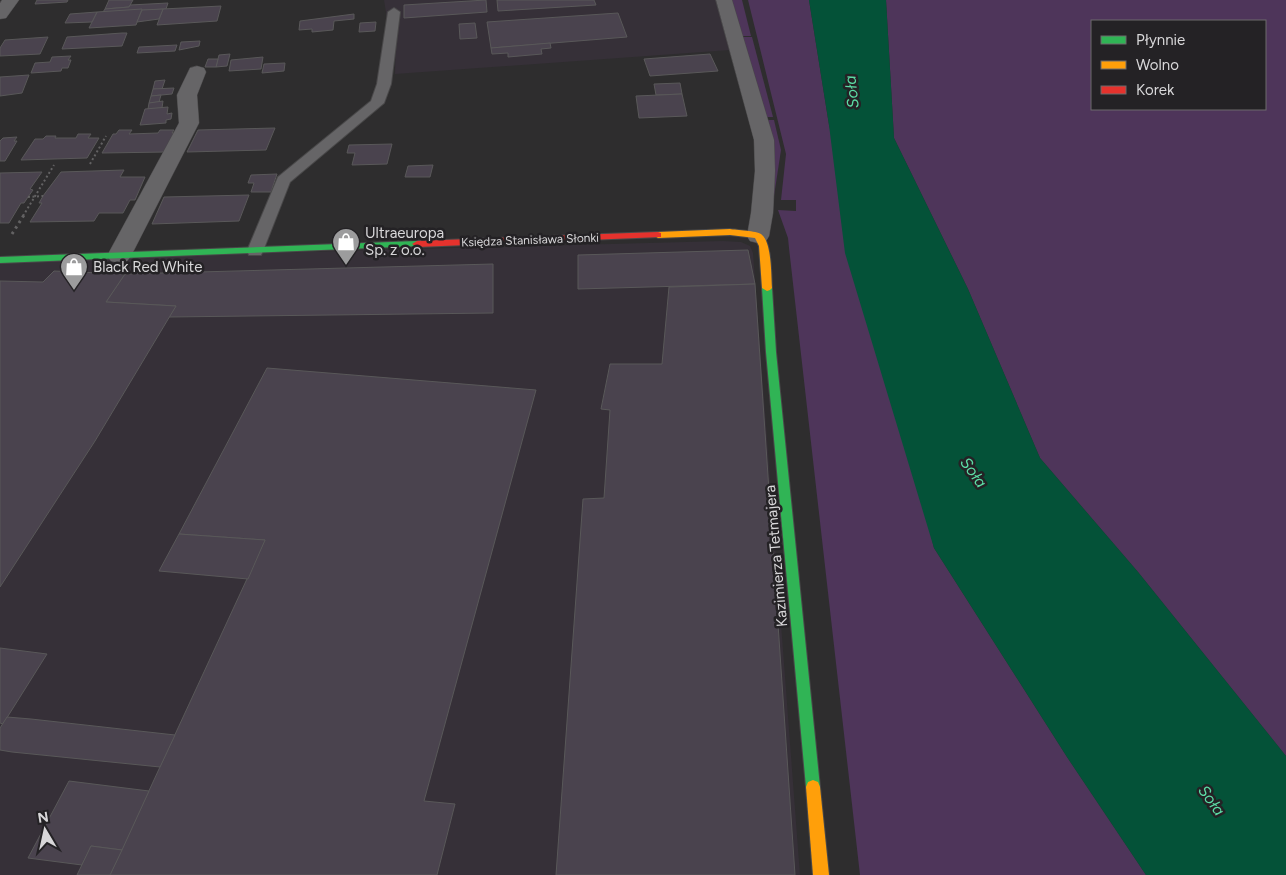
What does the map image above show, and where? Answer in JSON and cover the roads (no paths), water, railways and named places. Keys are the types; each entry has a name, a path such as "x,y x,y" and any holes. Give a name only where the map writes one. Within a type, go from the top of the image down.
{"street":[{"path":"0,14 11,0"},
{"path":"724,0 764,140 765,171 758,236"},
{"path":"119,256 188,123 187,95 197,72"},
{"name":"Księdza Stanisława Słonki","path":"0,260 730,232 758,236"},
{"name":"Kazimierza Tetmajera","path":"758,236 764,246 771,352 821,875"}],"lane":[{"path":"255,251 282,180 377,103 384,84 394,12"}],"water":[{"name":"Soła","path":"809,0 886,0 894,138 968,289 1040,458 1138,572 1286,756 1286,875 1146,875 1067,757 934,548 845,253 829,125"}],"place":[{"name":"Ultraeuropa Sp. z o.o.","path":"346,266"},
{"name":"Black Red White","path":"74,291"}]}
